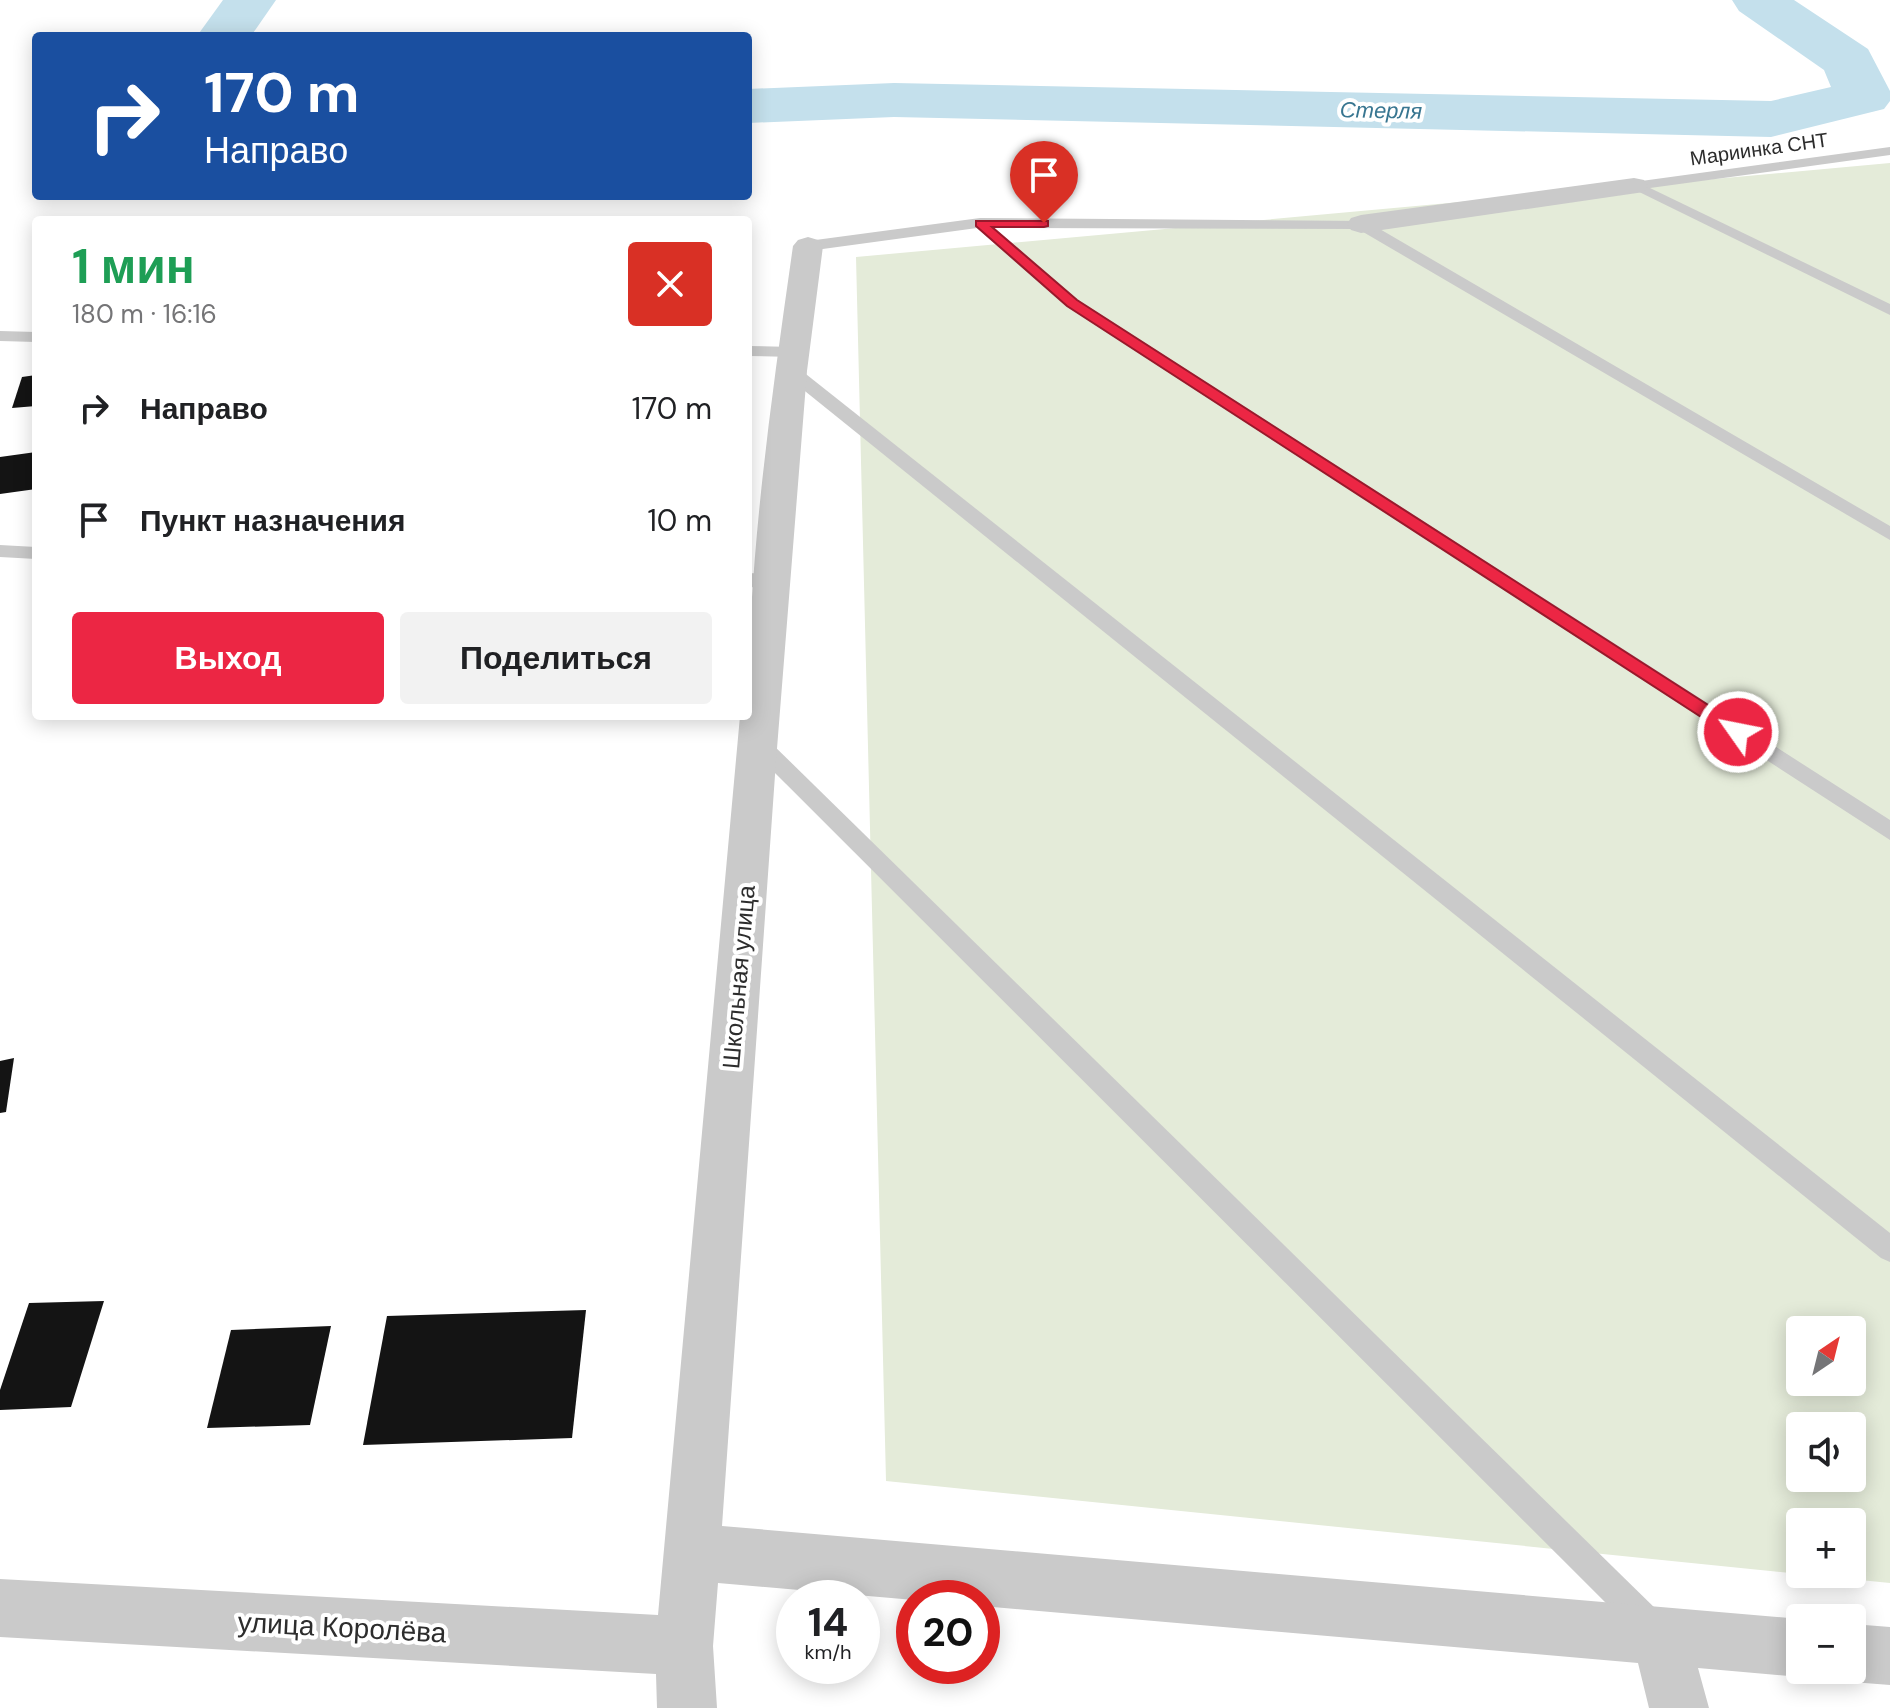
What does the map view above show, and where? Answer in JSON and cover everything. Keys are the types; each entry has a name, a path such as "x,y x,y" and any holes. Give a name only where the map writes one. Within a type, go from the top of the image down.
{"street":[{"path":"1361,224 1634,186"},
{"name":"Школьная улица","path":"687,1708 684,1646 758,743 760,581 808,246"},
{"path":"692,1552 1786,1647"},
{"name":"улица Королёва","path":"0,1608 684,1646"},
{"path":"1660,1636 1679,1708"},
{"path":"1866,1654 1890,1656"}],"lane":[{"name":"Мариинка СНТ","path":"1634,186 1890,151"},
{"path":"1634,186 1890,310"},
{"path":"980,223 1072,303 1890,831"},
{"path":"808,246 980,223 1361,224 1890,534"},
{"path":"0,336 32,337"},
{"path":"752,352 792,362 1890,1249"},
{"path":"0,551 32,553"},
{"path":"758,743 1660,1636"}],"green space":[{"path":"1890,163 1890,1583 1866,1581 1866,1508 1786,1508 1786,1573 886,1481 856,257"}],"building":[{"path":"32,376 32,406 12,408 22,377"},
{"path":"32,453 32,490 0,494 0,457"},
{"path":"14,1058 6,1112 0,1113 0,1061"},
{"path":"104,1301 71,1407 0,1410 0,1390 29,1303"},
{"path":"586,1310 572,1438 363,1445 387,1316"},
{"path":"331,1326 310,1425 207,1428 231,1330"}],"waterway":[{"name":"Стерля","path":"227,32 250,0"},
{"name":"Стерля","path":"752,106 894,100 1771,119 1864,97 1848,61 1758,0"}],"route":[{"path":"1044,223 980,223 1072,303 1738,732"}]}
